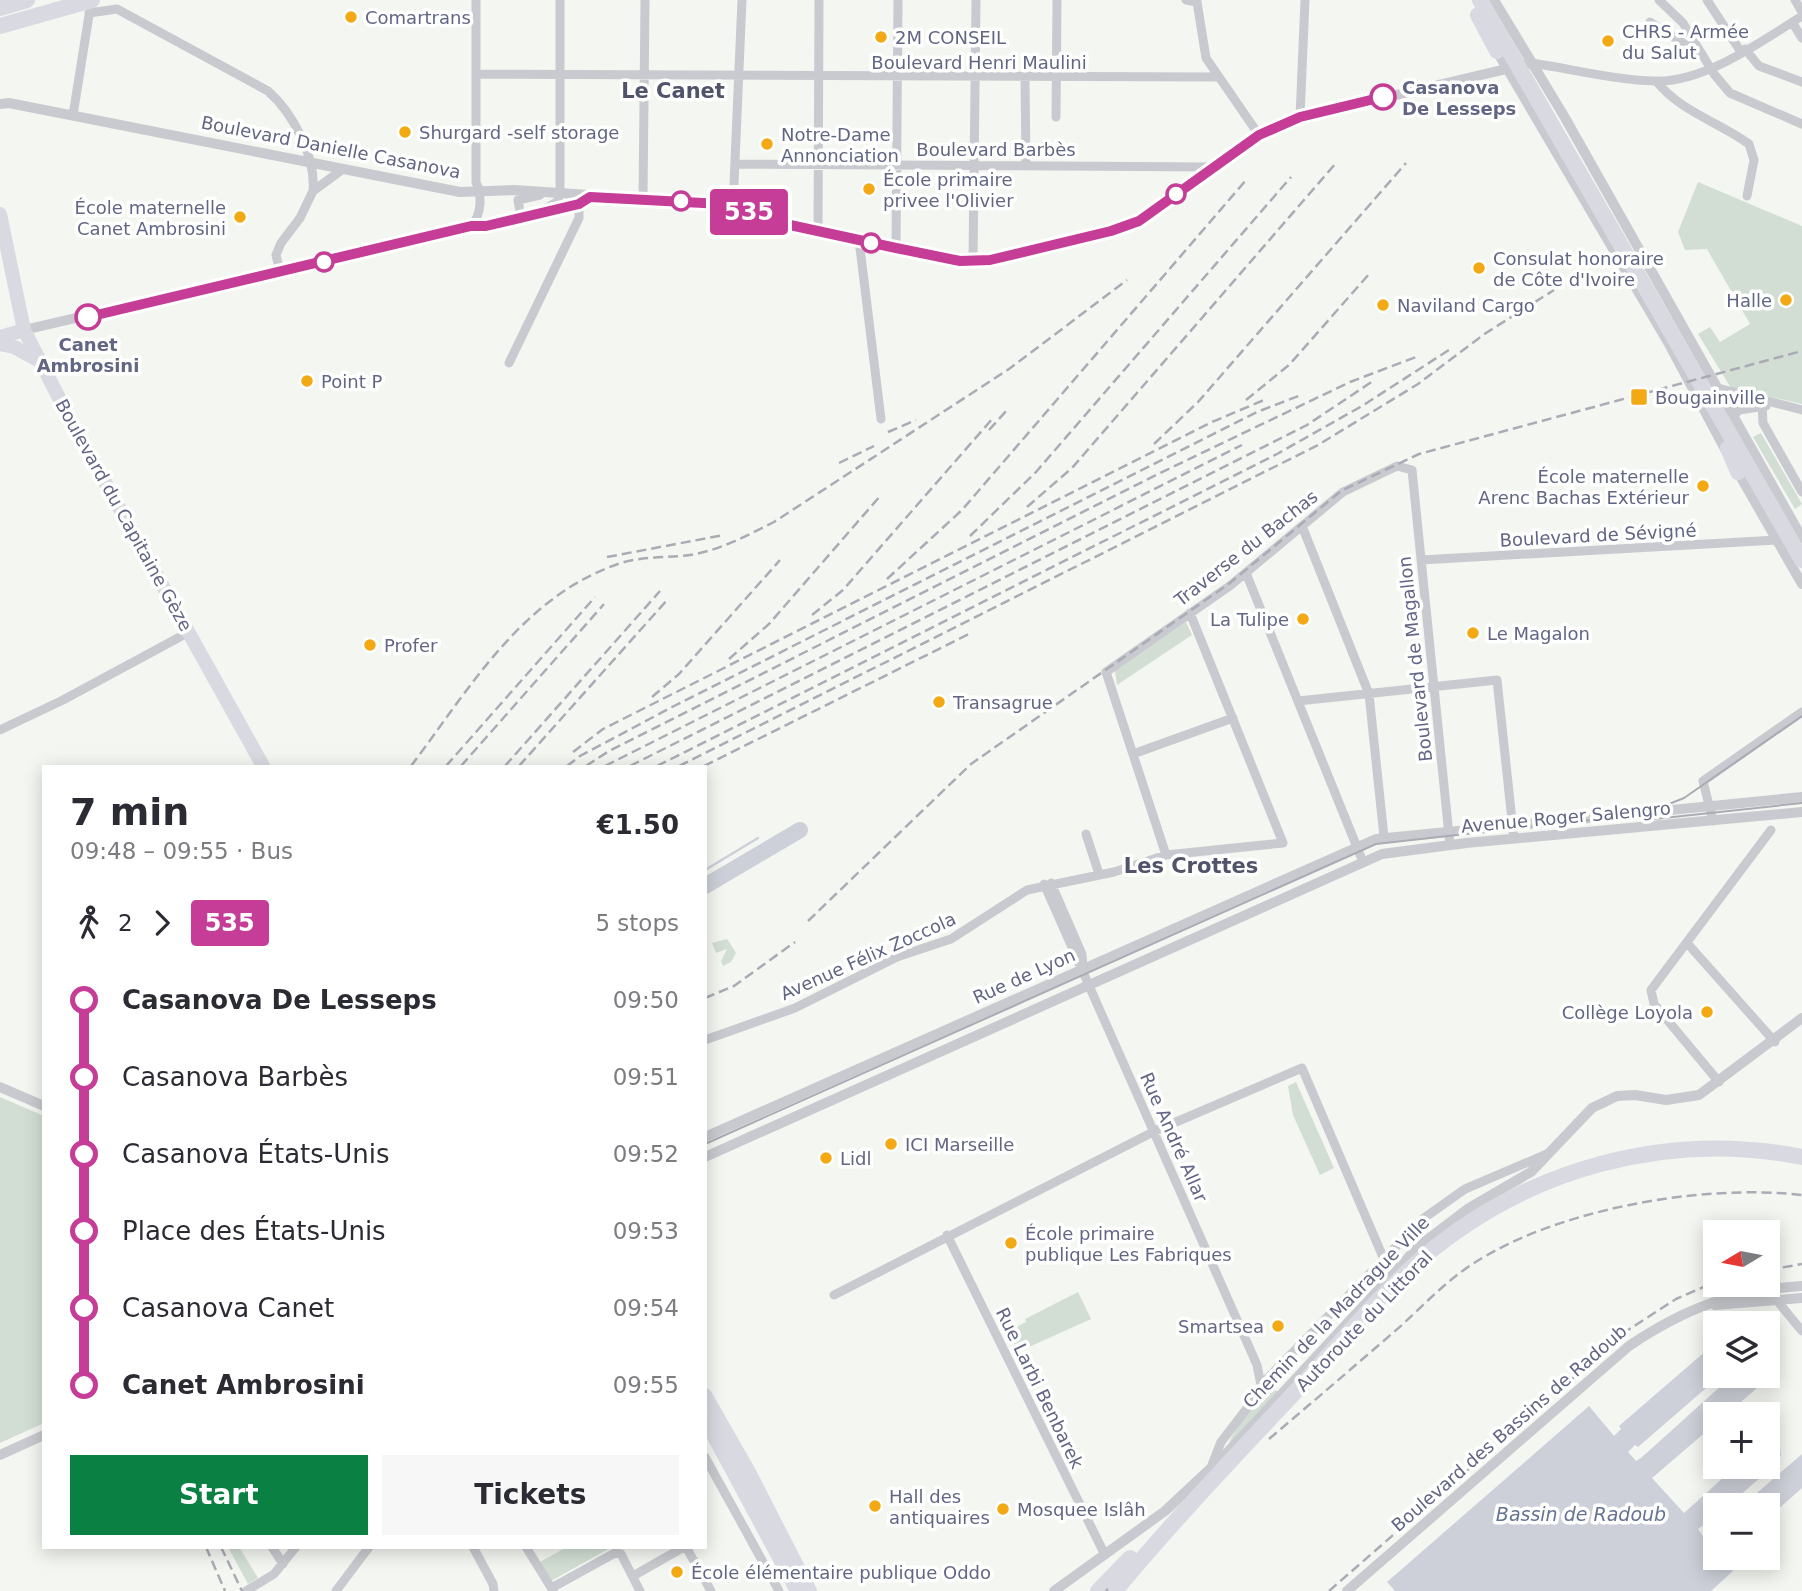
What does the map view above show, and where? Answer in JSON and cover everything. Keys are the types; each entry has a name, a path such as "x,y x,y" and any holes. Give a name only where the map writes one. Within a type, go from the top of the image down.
{"highway":[{"path":"0,8 27,0"},
{"path":"1477,1 1492,19 1689,359 1745,473 1802,560"},
{"path":"1477,1 1497,51"},
{"path":"0,26 91,4"},
{"name":"Autoroute du Littoral","path":"1115,1591 1189,1505 1410,1270 1448,1237 1491,1209 1567,1173 1626,1157 1706,1148 1802,1157"},
{"name":"Autoroute du Littoral","path":"1126,1591 1162,1547 1404,1288 1441,1254 1492,1218 1563,1184 1647,1162 1732,1157 1802,1166"},
{"path":"1098,1591 1189,1505"}],"main road":[{"name":"Boulevard du Capitaine Gèze","path":"0,214 24,330 261,765"},
{"path":"0,337 24,330"},
{"path":"0,344 14,346 40,361"},
{"path":"707,1399 771,1527 797,1591"},
{"path":"707,1423 810,1591"}],"street":[{"path":"471,226 476,221 479,209 480,190 476,182 476,0"},
{"path":"527,216 557,202 554,194 560,75 560,0"},
{"path":"643,199 645,0"},
{"path":"733,207 742,0"},
{"path":"818,232 820,0"},
{"path":"896,248 899,165 898,0"},
{"path":"973,261 976,0"},
{"path":"1056,117 1057,0"},
{"path":"1186,0 1197,1 1203,50 1259,135"},
{"path":"1300,117 1305,0"},
{"path":"1494,0 1546,100 1571,132"},
{"path":"1659,0 1683,23 1720,84 1740,100 1802,124"},
{"path":"1707,0 1743,50 1759,66 1802,82"},
{"path":"1528,64 1656,82 1711,69 1802,14 1795,0"},
{"path":"73,116 91,4 117,9 268,91 282,104 314,176 313,191 300,218 278,249 280,272"},
{"path":"1650,22 1704,56"},
{"path":"1792,22 1802,38"},
{"path":"1497,51 1745,473 1777,540 1802,584"},
{"path":"1528,64 1571,132 1733,417 1799,526 1802,538"},
{"name":"Boulevard Danielle Casanova","path":"0,104 9,103 460,192 480,190 722,204 818,232 973,261 1003,257 1132,223 1259,135 1300,117 1528,64"},
{"name":"Boulevard Henri Maulini","path":"477,74 1219,77"},
{"path":"1025,78 1026,165"},
{"path":"1656,82 1665,92 1710,123 1749,144 1754,160 1747,196"},
{"path":"1530,110 1546,100"},
{"name":"Boulevard Barbès","path":"735,164 1215,167"},
{"path":"313,191 343,169"},
{"path":"460,192 475,202 479,209"},
{"path":"527,216 519,200 554,194"},
{"path":"24,330 471,226 486,226 579,204 590,197"},
{"path":"509,363 579,218 579,204"},
{"path":"859,240 881,419"},
{"path":"1718,388 1802,411"},
{"path":"1733,417 1739,410 1762,405 1802,411"},
{"path":"1762,405 1763,423 1802,492"},
{"name":"Traverse du Bachas","path":"1133,754 1106,673 1246,573 1343,492 1397,466 1412,470"},
{"name":"Boulevard de Magallon","path":"1412,470 1450,845"},
{"path":"1301,526 1369,694 1384,837"},
{"name":"Boulevard de Sévigné","path":"1421,561 1777,540"},
{"path":"1246,573 1363,863"},
{"path":"1166,855 1133,754 1233,718 1190,613"},
{"path":"0,730 63,700 189,632"},
{"path":"1298,701 1497,680 1514,839"},
{"path":"1713,821 1703,781 1802,712"},
{"name":"Avenue Félix Zoccola","path":"707,1039 795,1009 897,957 951,939 1027,890 1047,883 1099,874 1166,855 1283,843 1233,718"},
{"name":"Avenue Roger Salengro","path":"1356,846 1384,837 1802,797"},
{"name":"Avenue Roger Salengro","path":"1338,873 1382,855 1450,845 1802,812"},
{"path":"1719,1082 1651,996 1653,986 1771,830"},
{"path":"1086,834 1099,874"},
{"name":"Rue de Lyon","path":"707,1137 1356,846"},
{"name":"Rue de Lyon","path":"707,1156 1338,873"},
{"name":"Rue André Allar","path":"1047,883 1255,1361 1261,1385"},
{"path":"1687,943 1774,1042"},
{"name":"Chemin de la Madrague Ville","path":"1054,1591 1165,1511 1225,1455 1419,1246 1452,1219 1531,1172 1583,1116 1600,1102 1634,1095 1667,1100 1699,1095 1774,1042 1802,1018"},
{"path":"834,1296 947,1235 1155,1130 1302,1068 1383,1257"},
{"path":"0,1087 42,1105"},
{"path":"1212,1465 1221,1442 1252,1406 1261,1385 1424,1218 1465,1189 1553,1151"},
{"name":"Rue Larbi Benbarek","path":"947,1235 1105,1555"},
{"name":"Boulevard des Bassins de Radoub","path":"1780,1287 1802,1286"},
{"name":"Boulevard des Bassins de Radoub","path":"1347,1591 1629,1346 1661,1324 1726,1297"},
{"path":"1774,1297 1802,1331"},
{"name":"Boulevard des Bassins de Radoub","path":"1702,1306 1802,1298"},
{"path":"1,1454 42,1436"},
{"path":"707,1461 779,1591"},
{"path":"751,1542 771,1527"},
{"path":"273,1549 283,1564"},
{"path":"246,1591 261,1583 283,1564 294,1549"},
{"path":"337,1591 368,1549"},
{"path":"474,1549 494,1591"},
{"path":"528,1549 552,1590 619,1550 640,1591"},
{"path":"633,1576 681,1549"},
{"path":"686,1549 711,1591"}],"shaded area":[{"path":"1698,182 1802,226 1802,404 1731,388 1698,334 1710,327 1720,342 1750,324 1707,249 1685,250 1678,232"},
{"path":"1761,433 1802,504 1795,509 1753,437"},
{"path":"1186,622 1192,635 1117,685 1115,671"},
{"path":"727,939 736,953 731,962 723,966 721,961 727,949 716,953 712,943"},
{"path":"1296,1082 1334,1168 1320,1175 1293,1115 1288,1086"},
{"path":"0,1097 42,1115 42,1424 0,1443"},
{"path":"1078,1292 1091,1319 1018,1352 1008,1331 1026,1322 1025,1319"},
{"path":"1268,1384 1278,1392 1229,1444 1234,1432"},
{"path":"229,1549 240,1549 258,1578 248,1584"},
{"path":"563,1549 608,1549 551,1581 540,1562"}],"water":[{"name":"Bassin de Radoub","path":"1703,1353 1703,1388 1706,1388 1638,1447 1635,1445 1628,1452 1636,1461 1641,1458 1703,1402 1703,1434 1652,1478 1684,1513 1703,1496 1703,1525 1698,1529 1703,1536 1703,1570 1733,1571 1711,1591 1395,1591 1387,1582 1589,1406 1614,1436 1621,1429 1619,1426"},
{"name":"Bassin de Radoub","path":"1719,1388 1757,1388 1741,1402 1703,1402"},
{"path":"1802,1454 1802,1488 1780,1507 1780,1493 1757,1493 1773,1479 1780,1479 1780,1473"},
{"name":"Bassin de Radoub","path":"1722,1479 1759,1479 1743,1493 1706,1493"}],"waterway":[{"path":"707,885 800,830"},
{"path":"707,869 758,838"}],"tram line":[{"path":"707,1143 1376,844 1608,818 1654,810 1684,798 1802,716"},
{"path":"1645,820 1802,803"}],"railway":[{"path":"1027,507 1072,468 1336,163"},
{"path":"1154,444 1198,402 1406,163"},
{"path":"970,536 1036,472 1291,177"},
{"path":"887,579 962,510 1247,179"},
{"path":"1246,400 1289,365 1370,273"},
{"path":"412,765 501,647 555,597 586,578 621,563 710,550 774,522 1009,369 1127,280"},
{"path":"681,765 1318,445 1418,384 1486,333 1554,290"},
{"path":"659,765 1277,454 1362,406 1452,348"},
{"path":"808,921 971,764 1230,583 1341,491 1419,454 1802,351"},
{"path":"588,765 609,751 1158,474 1350,382 1416,357"},
{"path":"632,765 1307,425 1373,381"},
{"path":"568,765 580,756 674,706 1257,412 1301,395"},
{"path":"573,752 603,729 1212,422 1264,400"},
{"path":"989,430 1008,409"},
{"path":"812,615 843,590 993,418"},
{"path":"888,432 916,420"},
{"path":"607,765 1242,445"},
{"path":"839,463 874,446"},
{"path":"729,659 769,624 881,495"},
{"path":"607,557 724,535"},
{"path":"652,697 679,674 780,560"},
{"path":"506,765 660,591"},
{"path":"447,765 595,597"},
{"path":"520,765 668,599"},
{"path":"462,765 604,604"},
{"path":"706,765 969,634"},
{"path":"707,997 734,986 795,942"},
{"path":"1269,1439 1457,1275 1491,1253 1531,1234 1575,1218 1669,1198 1716,1193 1802,1195"},
{"path":"1780,1268 1802,1264"},
{"path":"1329,1591 1628,1330 1676,1299 1703,1287"},
{"path":"207,1549 225,1591"},
{"path":"222,1549 242,1591"}],"bus line":[{"name":"535","path":"88,317 471,226 486,226 579,204 590,197 722,204 790,225 896,248 960,261 990,260 1111,231 1139,221 1259,135 1290,120 1383,97"}],"place":[{"name":"Comartrans","path":"351,17"},
{"name":"2M CONSEIL","path":"881,37"},
{"name":"CHRS - Armée du Salut","path":"1608,41"},
{"name":"Casanova De Lesseps","path":"1383,97"},
{"name":"Shurgard -self storage","path":"405,132"},
{"name":"Notre-Dame Annonciation","path":"767,144"},
{"name":"École primaire privee l'Olivier","path":"869,189"},
{"name":"École maternelle Canet Ambrosini","path":"240,217"},
{"name":"Consulat honoraire de Côte d'Ivoire","path":"1479,268"},
{"name":"Halle","path":"1786,300"},
{"name":"Naviland Cargo","path":"1383,305"},
{"name":"Canet Ambrosini","path":"88,317"},
{"name":"Point P","path":"307,381"},
{"name":"Bougainville","path":"1639,397"},
{"name":"École maternelle Arenc Bachas Extérieur","path":"1703,486"},
{"name":"La Tulipe","path":"1303,619"},
{"name":"Le Magalon","path":"1473,633"},
{"name":"Profer","path":"370,645"},
{"name":"Transagrue","path":"939,702"},
{"name":"Collège Loyola","path":"1707,1012"},
{"name":"ICI Marseille","path":"891,1144"},
{"name":"Lidl","path":"826,1158"},
{"name":"École primaire publique Les Fabriques","path":"1011,1243"},
{"name":"Smartsea","path":"1278,1326"},
{"name":"Hall des antiquaires","path":"875,1506"},
{"name":"Mosquee Islâh","path":"1003,1509"},
{"name":"École élémentaire publique Oddo","path":"677,1572"}],"district":[{"name":"Le Canet","path":"673,91"},
{"name":"Les Crottes","path":"1191,866"}]}
